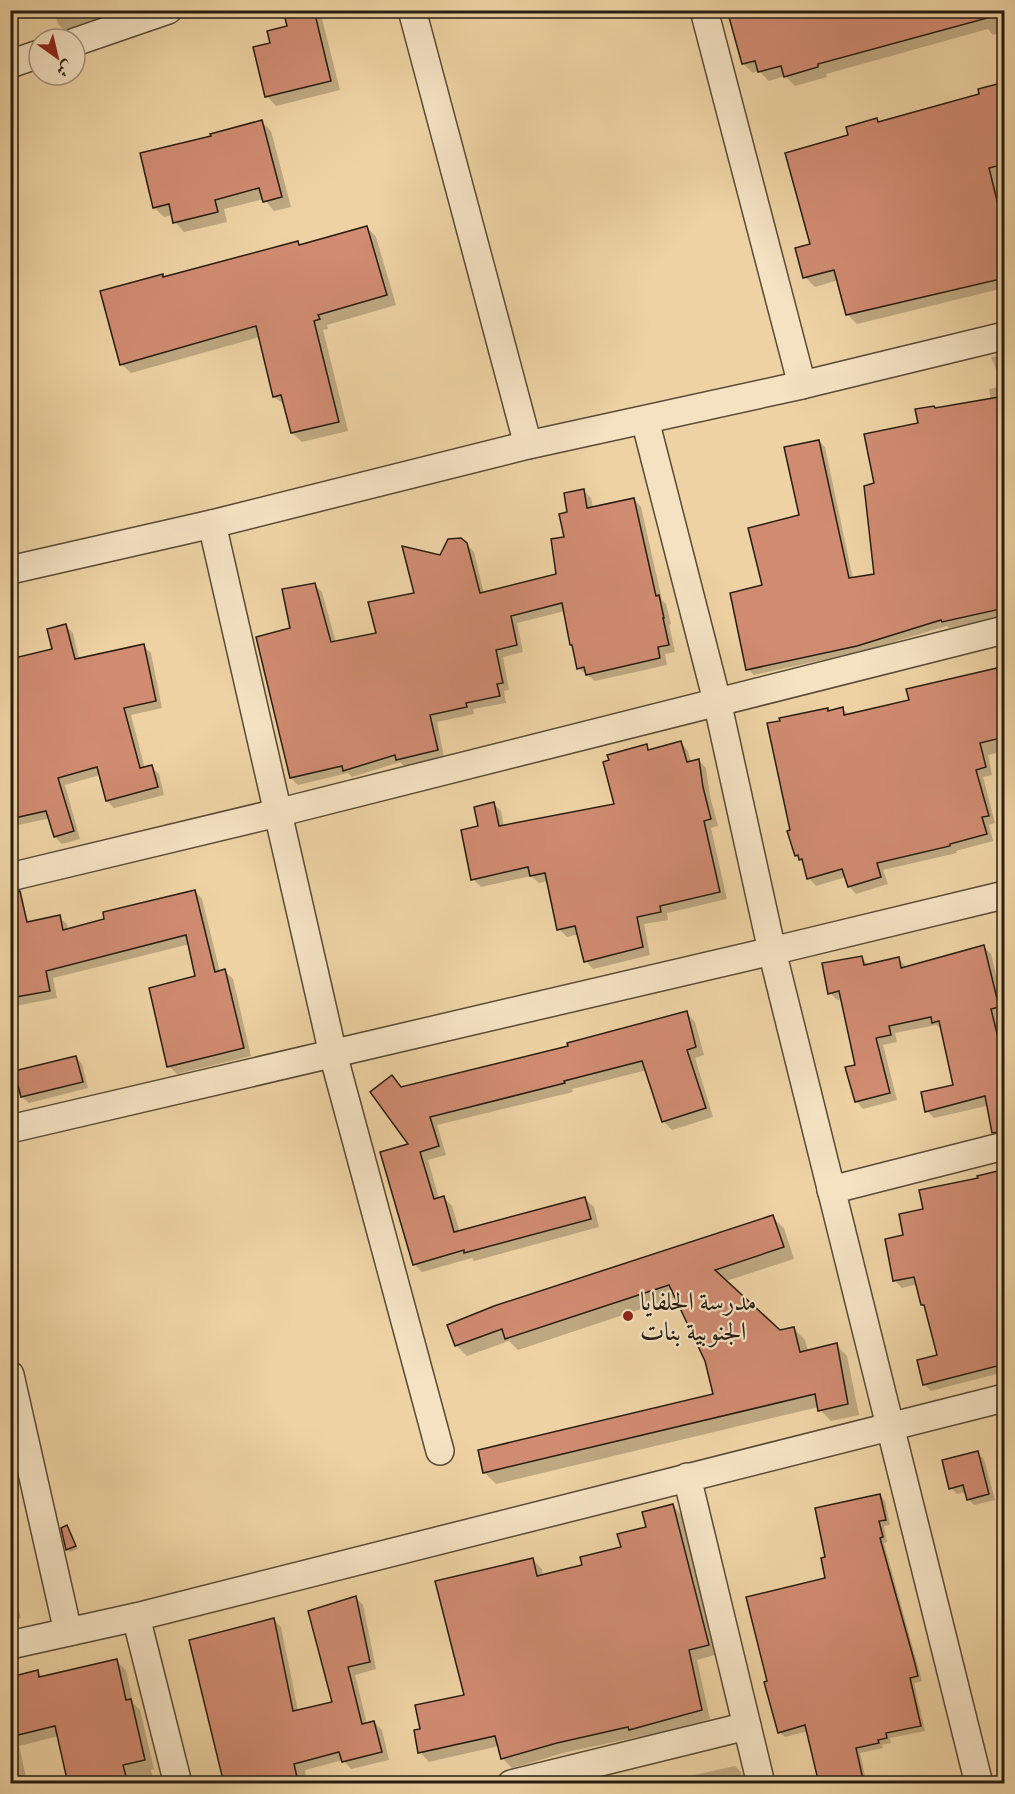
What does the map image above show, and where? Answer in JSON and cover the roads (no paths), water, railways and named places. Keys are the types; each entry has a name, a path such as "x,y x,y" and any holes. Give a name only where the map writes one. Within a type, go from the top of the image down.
{"street":[{"path":"87,38 168,10"},
{"path":"412,10 528,445"},
{"path":"704,10 802,385"},
{"path":"10,64 27,58"},
{"path":"10,570 212,524 528,445 802,385 1005,336"},
{"path":"645,420 717,701 772,951 979,1784"},
{"path":"212,524 333,1054 440,1451"},
{"path":"10,877 277,813 1005,630"},
{"path":"10,1129 1005,895"},
{"path":"831,1190 1005,1146"},
{"path":"11,1381 68,1632"},
{"path":"10,1645 136,1617 1005,1398"},
{"path":"687,1477 761,1784"},
{"path":"136,1617 178,1784"},
{"path":"511,1784 747,1726"}],"place":[{"name":"مدرسة الحلفايا الجنوبية بنات","path":"628,1316"}]}
